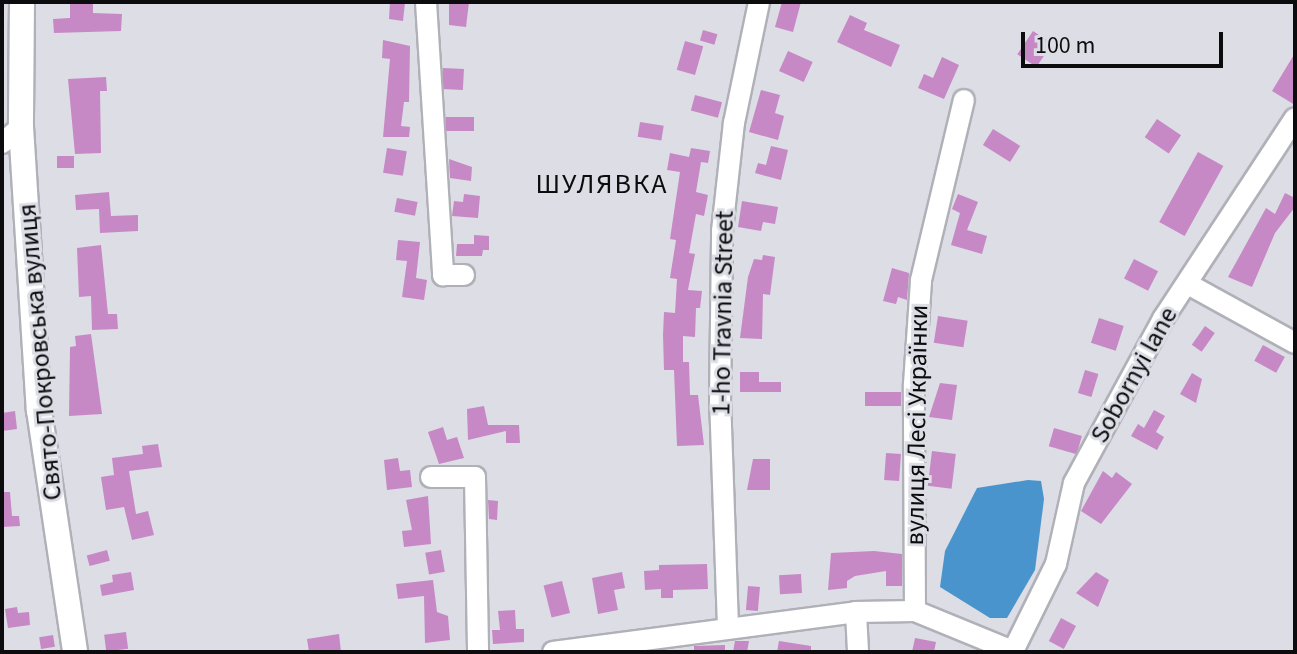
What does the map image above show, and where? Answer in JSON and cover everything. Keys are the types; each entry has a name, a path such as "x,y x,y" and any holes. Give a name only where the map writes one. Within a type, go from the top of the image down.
{"main road":[{"name":"Свято-Покровська вулиця","path":"22,2 11,135 39,410 75,652"}],"street":[{"path":"426,2 443,275 464,275"},
{"name":"1-ho Travnia Street","path":"728,627 720,403 722,231 734,123 759,2"},
{"name":"вулиця Лесі Українки","path":"915,611 914,384 921,280 964,100"},
{"name":"Sobornyi lane","path":"1014,651 1056,564 1074,483 1163,319 1295,118"},
{"path":"1188,284 1295,343"},
{"path":"431,477 475,477 478,652"},
{"path":"553,652 856,612 915,611 1014,651"},
{"path":"856,612 858,652"}],"water":[{"path":"1028,480 1041,481 1044,499 1035,570 1007,618 990,618 940,587 945,551 977,488"}],"building":[{"path":"70,2 93,2 93,13 122,14 121,31 54,33 53,19 70,18"},
{"path":"390,2 405,2 403,21 389,19"},
{"path":"449,2 469,2 466,27 449,25"},
{"path":"782,2 801,2 793,32 775,27"},
{"path":"850,15 867,23 864,30 900,45 891,67 837,42"},
{"path":"703,30 717,34 714,45 700,41"},
{"path":"1033,31 1052,44 1036,67 1017,54"},
{"path":"383,40 410,46 409,102 404,102 401,126 410,127 409,137 383,137 390,59 382,58"},
{"path":"685,41 703,46 695,75 677,70"},
{"path":"788,51 813,62 804,82 779,71"},
{"path":"1295,53 1295,105 1272,91"},
{"path":"942,57 959,65 944,99 918,88 924,74 933,78"},
{"path":"443,68 464,69 463,90 442,89"},
{"path":"106,77 107,91 100,91 101,153 75,154 68,79"},
{"path":"761,90 780,95 775,113 784,116 778,140 749,132"},
{"path":"695,95 722,102 718,118 691,110"},
{"path":"446,117 474,117 474,131 446,131"},
{"path":"1157,119 1181,135 1169,153 1145,137"},
{"path":"640,122 664,126 661,141 638,137"},
{"path":"993,129 1020,146 1010,162 983,145"},
{"path":"771,146 788,150 781,180 755,173 758,163 766,165"},
{"path":"387,148 407,151 403,176 383,173"},
{"path":"691,148 710,151 708,163 701,162 696,192 708,195 704,216 696,214 689,253 695,254 688,290 702,291 700,308 696,308 695,337 683,336 683,362 689,362 690,395 698,395 704,445 677,446 674,370 664,370 663,335 664,312 675,313 677,279 670,278 676,240 670,239 680,172 667,170 670,153 689,157"},
{"path":"1198,152 1223,166 1185,236 1159,222"},
{"path":"57,156 74,156 74,168 57,168"},
{"path":"449,159 472,167 471,181 450,178"},
{"path":"109,192 111,216 138,215 138,231 100,233 99,209 76,210 75,195"},
{"path":"1285,193 1295,198 1295,207 1275,233 1252,287 1228,277 1266,208 1275,214"},
{"path":"464,194 480,196 478,218 452,216 454,201 463,202"},
{"path":"958,194 978,202 967,230 987,236 982,254 951,245 960,213 952,209"},
{"path":"397,198 418,202 415,216 394,212"},
{"path":"742,201 778,207 775,224 763,222 761,231 738,227"},
{"path":"474,235 489,236 489,250 483,250 482,256 456,256 457,244 474,244"},
{"path":"398,240 420,242 416,278 427,280 424,300 402,297 407,261 396,260"},
{"path":"101,245 108,314 117,314 118,329 92,330 91,296 79,297 77,248"},
{"path":"763,255 775,257 770,295 763,294 762,339 740,338 748,277 754,259 762,260"},
{"path":"1134,259 1158,271 1148,291 1124,279"},
{"path":"892,268 909,273 907,300 898,297 896,304 883,301"},
{"path":"938,316 968,321 963,347 934,343"},
{"path":"1099,318 1124,326 1116,351 1091,343"},
{"path":"1205,326 1215,333 1202,352 1192,345"},
{"path":"91,334 102,414 69,416 70,347 76,346 75,336"},
{"path":"1263,345 1285,357 1276,373 1254,361"},
{"path":"1085,370 1098,374 1091,397 1078,393"},
{"path":"740,372 759,372 759,382 781,382 781,392 740,392"},
{"path":"1192,373 1202,379 1196,403 1180,394"},
{"path":"940,383 957,385 952,420 929,417"},
{"path":"865,392 901,392 901,406 865,406"},
{"path":"484,406 488,425 519,425 520,443 506,443 506,431 468,440 467,409"},
{"path":"1154,410 1165,416 1156,432 1164,437 1157,450 1131,436 1138,424 1144,428"},
{"path":"15,411 17,429 2,431 2,413"},
{"path":"443,427 447,440 457,437 464,458 439,464 428,432"},
{"path":"1054,428 1082,436 1077,454 1049,446"},
{"path":"158,444 162,467 129,471 136,514 148,511 154,535 132,540 124,507 106,510 101,477 114,475 112,458 143,454 142,446"},
{"path":"932,451 956,454 952,489 928,486"},
{"path":"886,453 901,454 899,481 884,480"},
{"path":"398,458 400,471 410,470 412,487 387,490 384,460"},
{"path":"753,459 770,459 770,490 747,490"},
{"path":"1103,471 1112,478 1116,472 1132,484 1101,524 1081,511"},
{"path":"2,492 10,492 12,516 19,516 20,526 2,527"},
{"path":"428,496 431,544 404,547 402,531 412,530 406,500"},
{"path":"488,500 498,501 497,520 489,519"},
{"path":"107,550 110,561 90,566 87,555"},
{"path":"441,550 445,572 429,574 425,553"},
{"path":"874,551 902,554 902,586 886,586 886,571 855,576 847,581 847,588 828,590 831,553"},
{"path":"707,564 708,589 673,590 673,598 661,598 661,589 645,590 644,571 659,570 659,565"},
{"path":"131,572 134,590 102,596 100,585 113,582 112,575"},
{"path":"622,572 625,588 614,590 618,610 598,614 592,578"},
{"path":"1096,572 1109,580 1098,607 1076,593"},
{"path":"801,574 802,593 780,594 779,575"},
{"path":"433,580 437,612 448,616 450,640 425,643 424,596 398,599 396,584"},
{"path":"562,581 570,613 552,618 544,586"},
{"path":"748,586 760,587 758,611 746,610"},
{"path":"17,607 18,613 29,612 30,625 8,628 5,609"},
{"path":"515,610 516,629 524,629 524,642 493,644 492,630 500,630 498,611"},
{"path":"1061,618 1076,626 1064,649 1049,641"},
{"path":"126,632 128,649 106,652 104,635"},
{"path":"339,634 341,652 309,652 307,639"},
{"path":"53,635 55,647 41,649 39,637"},
{"path":"915,638 936,642 934,652 912,652"},
{"path":"735,641 749,641 747,652 733,652"},
{"path":"779,641 811,646 811,652 777,652"},
{"path":"725,645 725,652 694,652 694,646"}],"district":[{"name":"ШУЛЯВКА","path":"602,184"}]}
